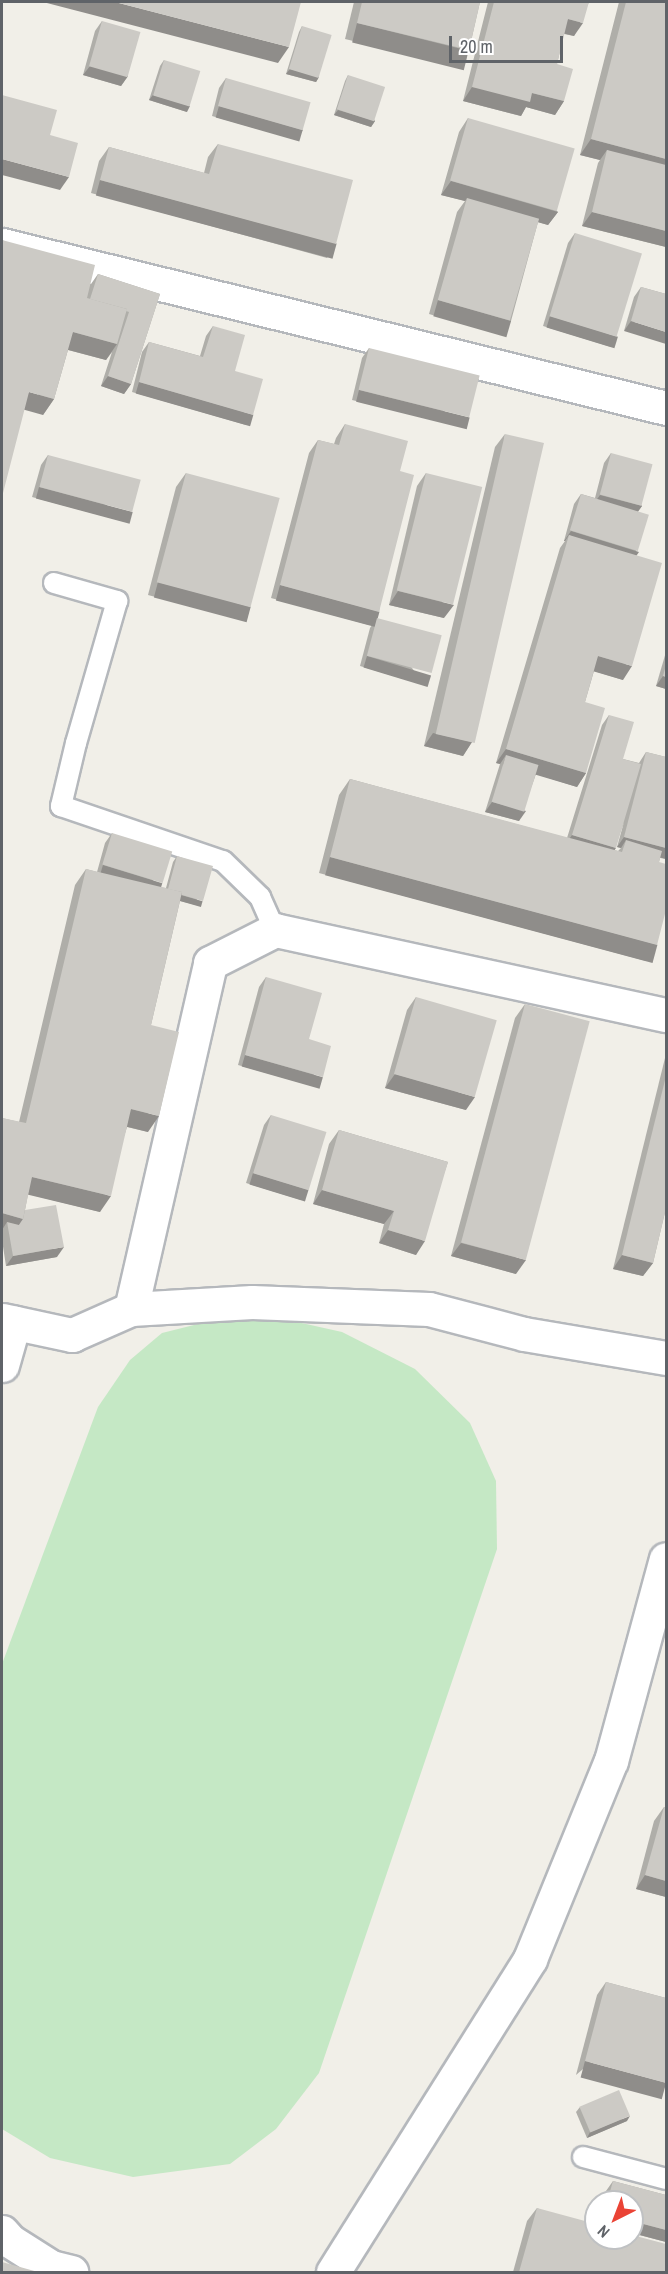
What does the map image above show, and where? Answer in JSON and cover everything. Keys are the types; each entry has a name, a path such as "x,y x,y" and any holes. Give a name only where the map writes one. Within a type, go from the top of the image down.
{"street":[{"path":"2,245 666,408"},
{"path":"131,1309 210,963 275,930 666,1015"},
{"path":"2,1365 8,1322 72,1335 131,1309 252,1302 429,1309 524,1334 666,1359"},
{"path":"333,2272 530,1959 611,1761 663,1593 666,1559"},
{"path":"2,2232 10,2241 51,2267 71,2272"}],"lane":[{"path":"54,583 117,601 76,742 61,806 223,861 260,897 275,930"},
{"path":"583,2157 666,2179"}],"green space":[{"path":"261,1314 342,1332 415,1369 470,1423 496,1481 497,1549 319,2073 276,2129 230,2164 133,2177 50,2158 2,2129 2,1664 98,1407 130,1360 162,1333 202,1323"}],"building":[{"path":"115,2 301,2 289,47"},
{"path":"362,2 480,2 469,50 357,23"},
{"path":"494,2 589,2 583,23 568,19 557,64 573,69 564,101 532,93 530,102 472,87"},
{"path":"626,2 666,2 666,159 591,139"},
{"path":"102,21 140,32 127,77 89,66"},
{"path":"302,26 332,35 318,78 289,69"},
{"path":"164,60 200,71 190,106 153,95"},
{"path":"348,75 385,87 374,121 337,109"},
{"path":"226,78 311,102 303,130 218,106"},
{"path":"2,95 57,110 50,135 78,143 69,177 2,159"},
{"path":"468,118 575,149 557,211 450,180"},
{"path":"218,144 353,180 336,244 100,180 109,147 209,174"},
{"path":"607,150 666,165 666,231 592,212"},
{"path":"467,198 539,219 510,321 438,300"},
{"path":"575,233 642,253 617,337 550,316"},
{"path":"2,240 95,265 87,298 127,309 117,344 73,332 54,399 29,392 2,497"},
{"path":"98,274 160,294 131,384 108,376 129,312 126,311 127,309 90,299"},
{"path":"641,287 666,294 666,332 631,321"},
{"path":"213,326 245,335 235,371 263,379 253,415 139,382 149,342 203,357"},
{"path":"369,348 480,376 469,417 359,390"},
{"path":"345,424 408,441 400,471 414,475 379,612 280,585 318,440 339,445"},
{"path":"505,434 544,443 475,743 436,734"},
{"path":"611,453 653,464 641,506 600,495"},
{"path":"48,455 141,480 132,512 39,487"},
{"path":"186,473 280,498 250,607 157,582"},
{"path":"426,473 482,487 453,604 397,590"},
{"path":"581,494 649,515 638,551 570,530"},
{"path":"569,535 662,563 632,666 598,656 585,702 605,708 586,773 506,749"},
{"path":"377,618 442,635 432,673 367,656"},
{"path":"609,715 634,722 623,759 641,764 616,848 572,835"},
{"path":"646,752 666,757 666,848 624,837"},
{"path":"506,755 539,765 524,812 492,802"},
{"path":"350,779 622,852 626,840 662,851 659,862 666,864 666,910 657,945 330,857"},
{"path":"112,833 172,851 163,883 102,865"},
{"path":"177,856 213,866 203,901 168,889"},
{"path":"86,869 182,892 151,1025 179,1032 159,1116 131,1109 111,1196 32,1177 23,1219 2,1213 2,1118 26,1123"},
{"path":"266,977 322,993 309,1039 331,1046 323,1077 245,1055"},
{"path":"416,997 497,1020 475,1097 394,1074"},
{"path":"525,1004 590,1021 526,1260 461,1243"},
{"path":"666,1076 666,1208 653,1263 622,1255"},
{"path":"271,1115 326,1132 309,1190 253,1173"},
{"path":"339,1130 448,1162 425,1241 388,1230 394,1211 322,1190"},
{"path":"56,1205 64,1247 13,1256 7,1222 19,1225 25,1210"},
{"path":"664,1807 666,1808 666,1881 645,1875"},
{"path":"606,1982 666,1998 666,2083 585,2061"},
{"path":"619,2090 630,2116 590,2133 579,2107"},
{"path":"613,2181 666,2195 666,2230 644,2224 644,2190 610,2190"},
{"path":"537,2208 584,2221 584,2250 644,2250 644,2238 666,2244 666,2272 519,2272"},
{"path":"2,2262 38,2272 2,2272"}]}
